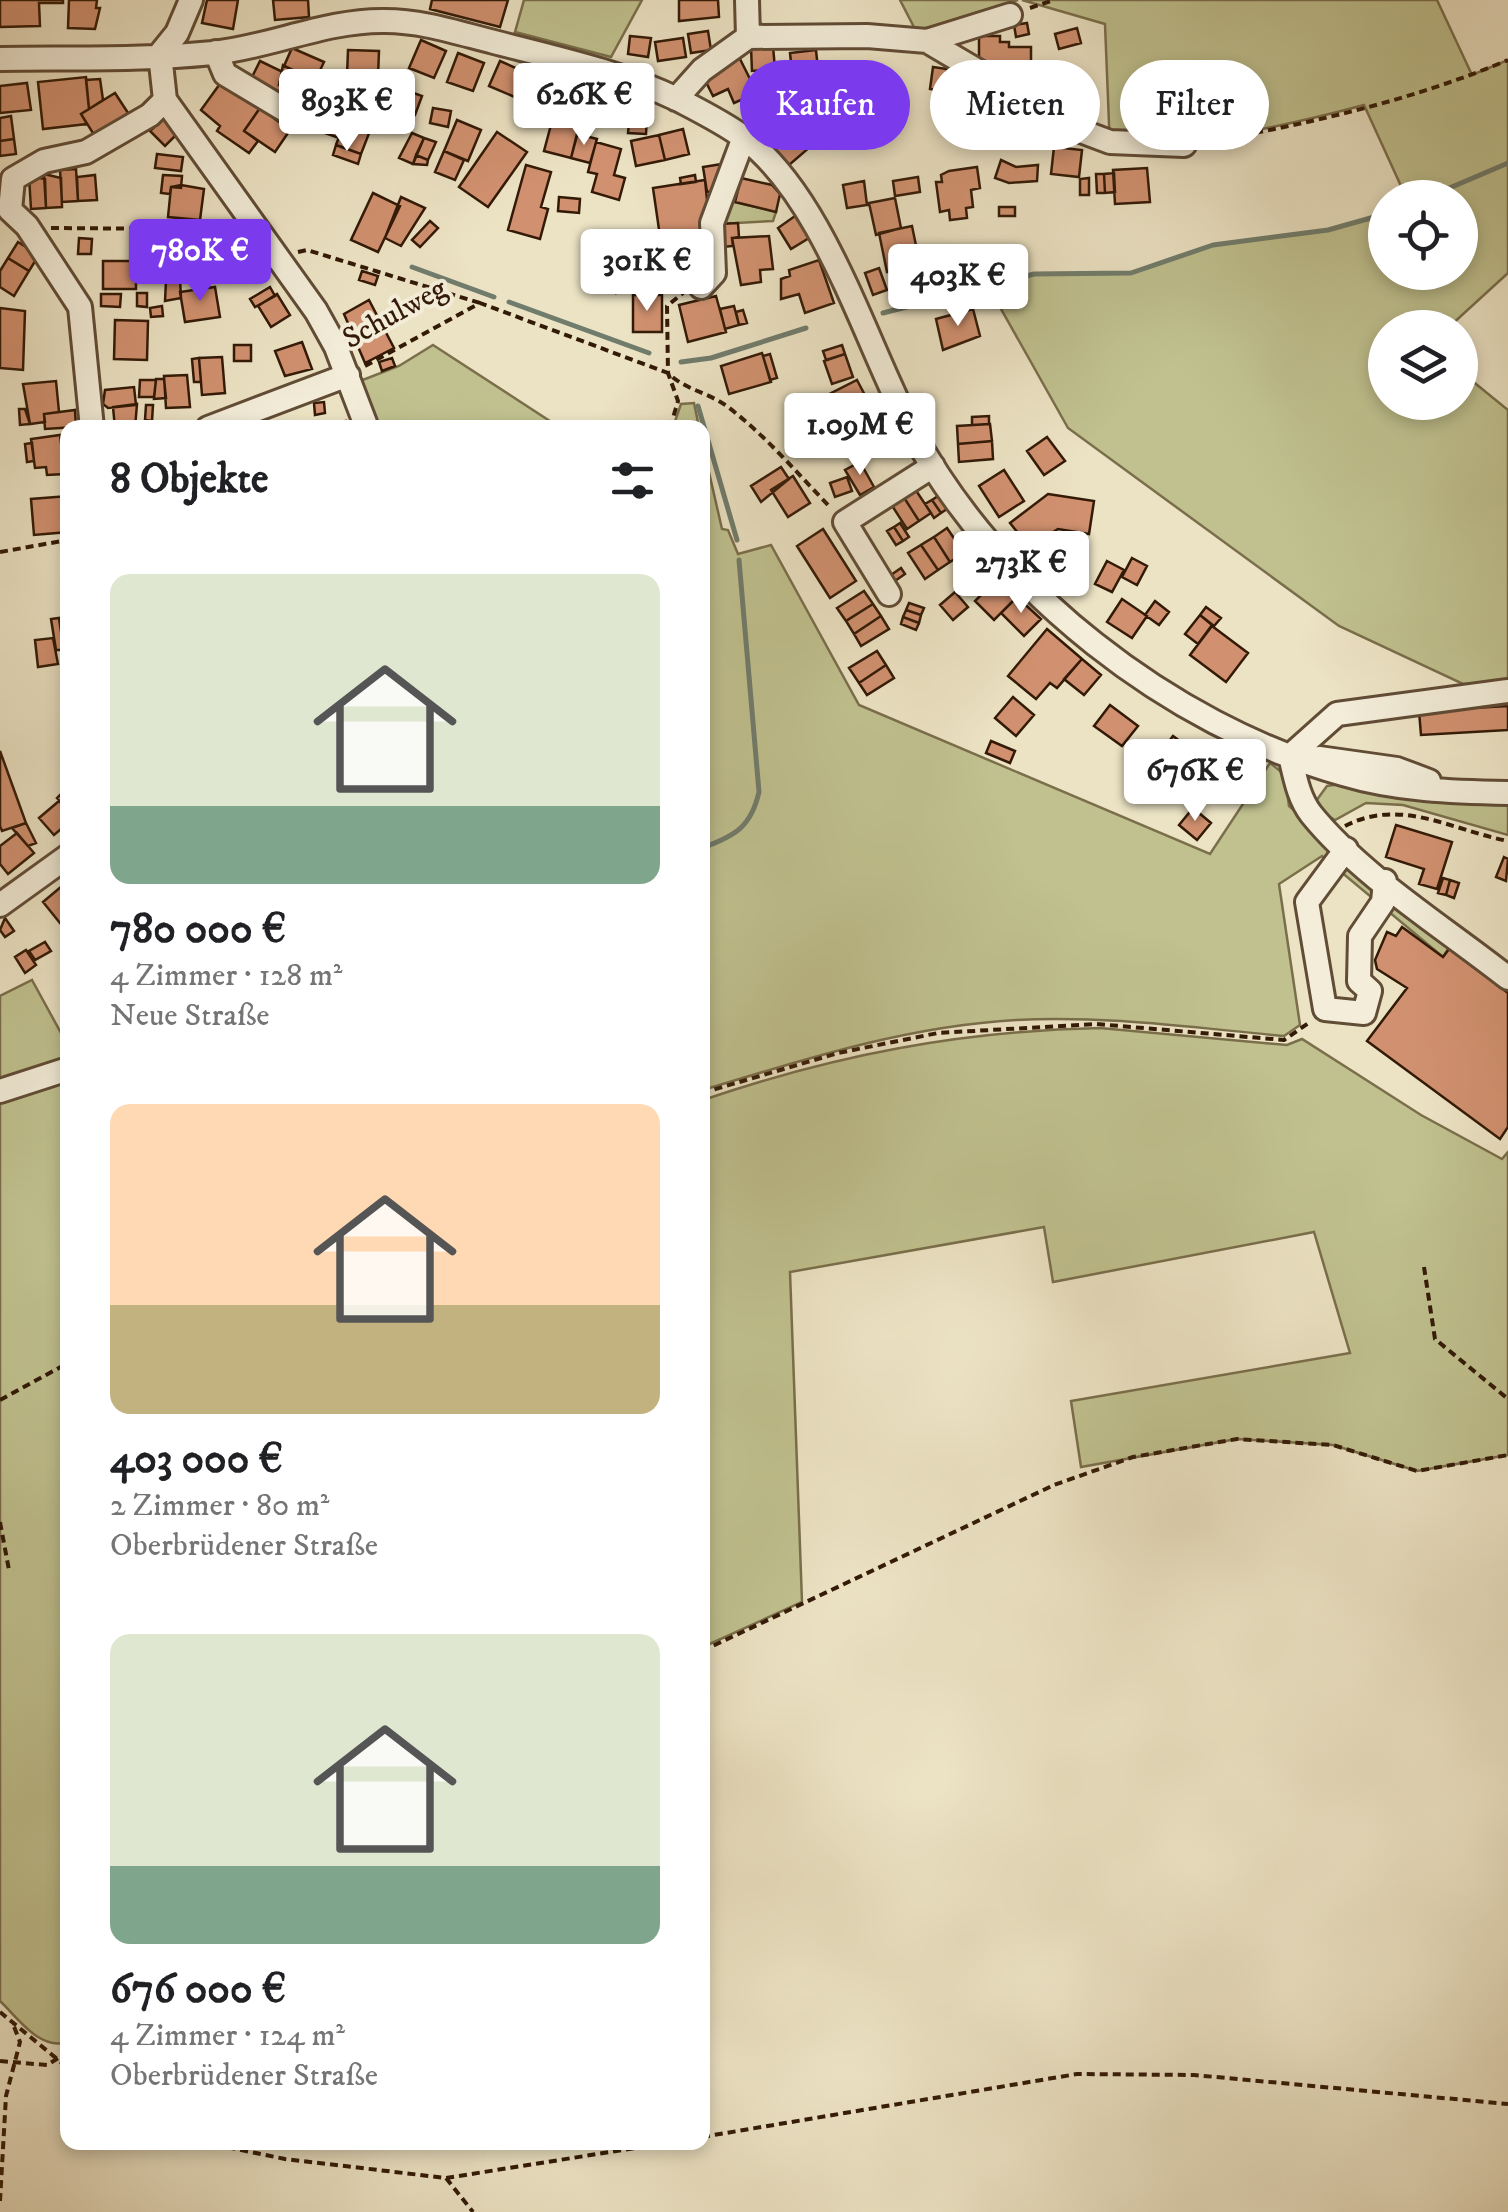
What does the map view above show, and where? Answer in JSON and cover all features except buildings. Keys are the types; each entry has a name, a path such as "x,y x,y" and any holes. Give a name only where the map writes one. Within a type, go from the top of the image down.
{"street":[{"path":"747,0 748,37"},
{"path":"187,1 177,33 160,54 165,100 316,311 348,375 364,420"},
{"path":"676,98 702,70 748,37 868,36 927,41 1010,15"},
{"path":"0,59 216,52 298,33 390,20 557,58 676,98 740,135"},
{"path":"927,41 1078,130 1120,142"},
{"path":"216,52 225,74 295,116"},
{"path":"91,420 85,322 80,307 12,219 12,179 44,160 86,152 150,115 165,100"},
{"path":"702,287 714,274 712,223 740,148"},
{"path":"755,150 820,230 872,351 933,466 1019,577 1110,657 1228,732 1290,756 1346,759 1397,769 1456,791 1508,794"},
{"name":"Schulweg","path":"229,420 348,375"},
{"path":"889,594 845,522 933,466"},
{"path":"1290,756 1337,714 1508,691"},
{"path":"1290,756 1296,786 1310,812 1339,842 1508,978"},
{"path":"1339,842 1308,902 1324,1009 1364,1013 1370,991 1359,981 1360,936 1384,902 1386,881"},
{"path":"0,906 60,862"},
{"path":"0,1091 60,1072"}],"path":[{"path":"1010,15 1054,0"},
{"path":"1269,130 1462,79 1508,60"},
{"path":"12,219 189,229 242,271 276,256 306,250 432,284 480,303"},
{"path":"672,420 678,401 668,373 667,306 679,295 702,287"},
{"name":"Schulweg","path":"348,375 480,303 668,373 681,386 714,396 746,421 845,522"},
{"path":"0,552 60,541"},
{"path":"1339,842 1376,812 1414,812 1463,832 1508,840"},
{"path":"710,1091 838,1054 938,1033 1096,1024 1284,1040 1324,1009"},
{"path":"1424,1267 1436,1339 1508,1399"},
{"path":"0,1400 60,1367"},
{"path":"710,1647 1054,1484 1134,1457 1238,1439 1333,1445 1417,1472 1508,1455"},
{"path":"0,1522 9,1570"},
{"path":"0,2012 60,2058 47,2064 0,2061"},
{"path":"0,2201 6,2096 20,2042 13,2024"},
{"path":"710,2137 1077,2074 1194,2075 1508,2104"},
{"path":"241,2150 284,2159 446,2178 622,2150"},
{"path":"446,2178 473,2212"}],"green space":[{"path":"524,0 642,0 611,57 515,32"},
{"path":"900,0 1018,0 916,31"},
{"path":"1022,0 1437,0 1472,75 1508,60 1508,273 1468,310 1368,310 1368,420 1478,420 1478,386 1508,410 1508,683 1463,684 1339,626 1068,428 987,284 1034,274 1131,273 1213,245 1328,230 1368,219 1368,290 1478,290 1478,180 1398,180 1364,105 1269,128 1269,60 1120,60 1120,148 1110,149 1105,24"},
{"path":"731,201 776,212 773,221 720,224"},
{"path":"433,345 548,420 376,420 360,381 399,366"},
{"path":"694,403 698,420 675,420 681,404"},
{"path":"710,477 722,529 728,530 738,554 771,545 859,705 1210,854 1270,763 1285,775 1289,806 1452,943 1443,957 1322,856 1279,884 1300,1025 1284,1036 1083,1019 1016,1020 936,1029 710,1088"},
{"path":"1353,782 1508,804 1508,835 1403,805 1366,803 1335,820 1318,810 1316,801 1327,786"},
{"path":"32,980 60,1031 60,1063 0,1083 0,996"},
{"path":"1100,1028 1287,1045 1302,1039 1421,1115 1502,1159 1508,1152 1508,1455 1417,1471 1333,1445 1237,1439 1081,1467 1071,1401 1350,1353 1314,1232 1053,1282 1044,1227 790,1272 802,1602 710,1644 710,1098 801,1070 898,1048 1048,1030"},
{"path":"60,1080 57,2044 30,2031 0,2001 0,1099"}],"waterway":[{"path":"1468,180 1508,163"},
{"path":"883,313 1034,274 1131,273 1213,245 1328,230 1368,219"},
{"path":"412,267 494,297"},
{"path":"509,302 649,353"},
{"path":"681,362 711,358 806,328"},
{"path":"698,406 702,420"},
{"path":"710,447 737,540"},
{"path":"710,845 740,829 759,792 739,560"}]}
